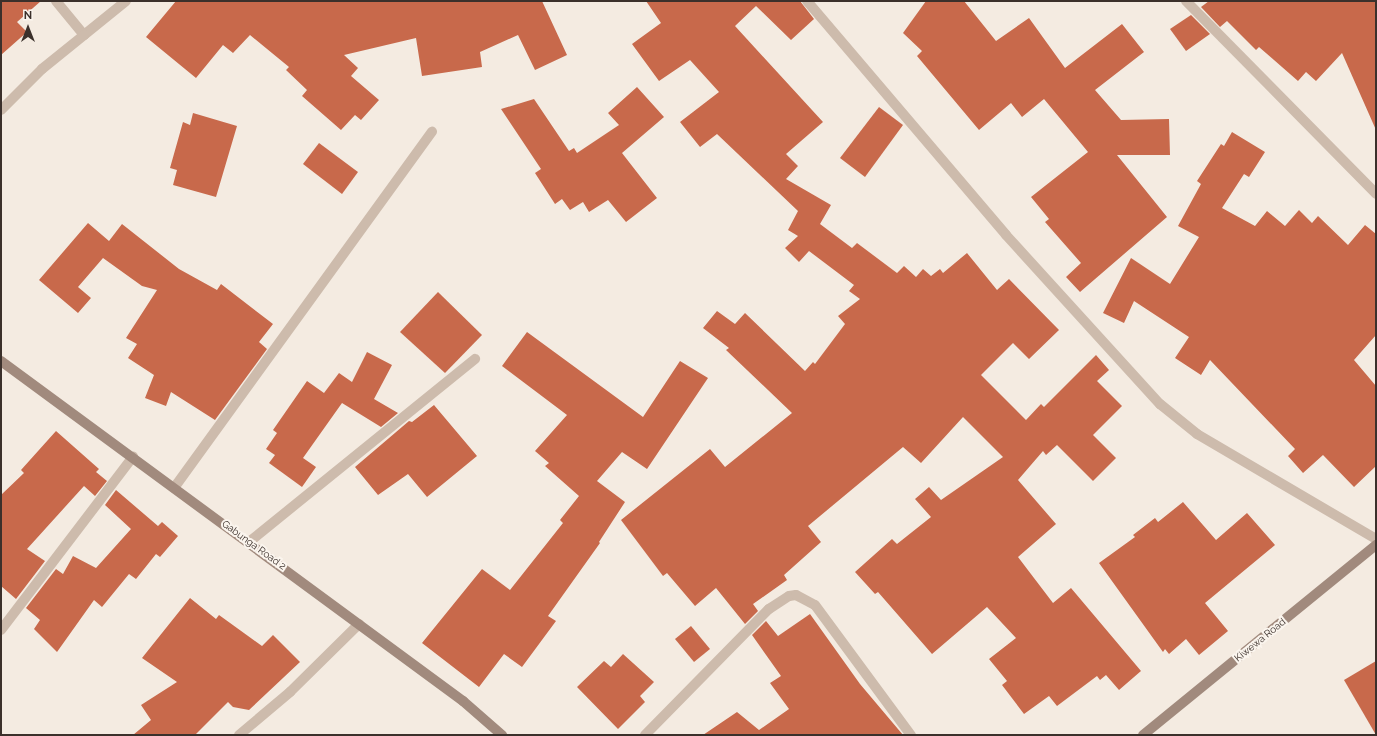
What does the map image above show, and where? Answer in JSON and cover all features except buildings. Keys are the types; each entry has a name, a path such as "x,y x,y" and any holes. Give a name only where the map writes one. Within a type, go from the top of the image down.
{"street":[{"path":"56,1 84,35"},
{"path":"1,110 42,69 126,1"},
{"path":"806,1 1006,235 1160,404 1197,434 1376,539"},
{"path":"1186,1 1376,194"},
{"path":"174,488 432,132"},
{"path":"249,542 475,359"},
{"name":"Gabunga Road 2","path":"1,361 249,542 463,701 499,734"},
{"path":"1,630 133,457"},
{"name":"Kiwewa Road","path":"1143,735 1376,544"},
{"path":"645,735 769,609 789,596 796,595 815,604 911,735"},
{"path":"239,735 290,692 359,624"}]}
